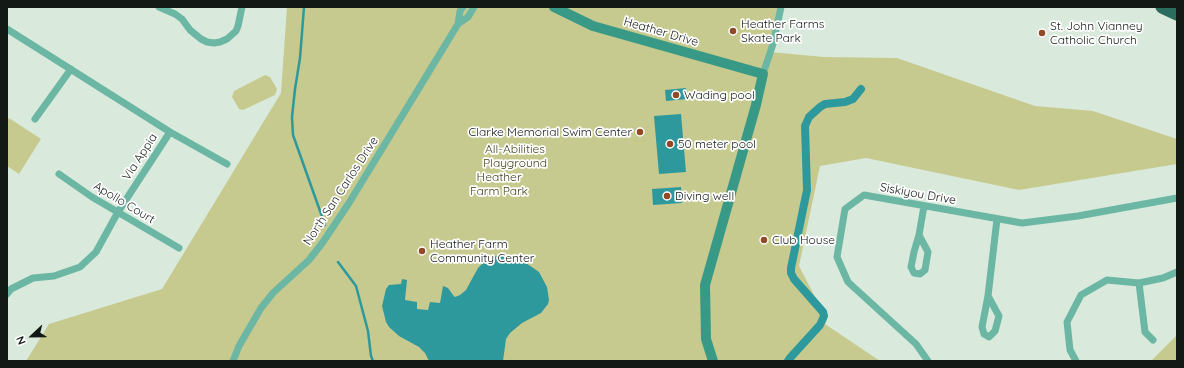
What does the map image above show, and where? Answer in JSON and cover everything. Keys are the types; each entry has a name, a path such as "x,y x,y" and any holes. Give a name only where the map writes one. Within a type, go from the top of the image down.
{"highway":[{"path":"1162,7 1177,14"}],"street":[{"path":"159,7 182,19 195,35 201,39 214,43 227,39 236,31 242,7"},
{"name":"North San Carlos Drive","path":"233,361 239,346 261,308 273,293 309,260 349,203 458,24 460,11 463,7"},
{"name":"North San Carlos Drive","path":"458,24 468,17 474,7"},
{"name":"Heather Drive","path":"554,7 593,26 763,74"},
{"path":"713,361 706,339 706,285 756,105 763,74 773,44 781,7"},
{"name":"Via Appia","path":"7,29 170,132 118,212 96,252 80,267 54,276 33,278 8,290"},
{"path":"35,119 71,69"},
{"path":"170,132 227,164"},
{"name":"Apollo Court","path":"59,174 92,197 179,248"},
{"name":"Siskiyou Drive","path":"928,361 916,344 848,282 837,257 845,209 864,196 1022,223 1078,216 1177,198"},
{"path":"919,235 928,252 925,270 920,274 914,273 911,267 924,206"},
{"path":"988,296 999,316 995,331 989,337 984,334 982,327 988,296 997,219"},
{"path":"1076,361 1070,350 1067,322 1080,295 1107,280 1139,283 1163,278 1177,272"},
{"path":"1139,283 1145,332 1153,340"}],"green space":[{"name":"Heather Farm Park","path":"287,7 781,7 770,52 824,57 897,58 1035,106 1093,111 1177,139 1177,164 1019,190 866,158 820,166 799,266 827,320 825,324 880,361 26,361 49,324 162,289 281,93"},
{"path":"265,75 270,77 277,89 275,95 243,110 239,109 232,97 234,91"},
{"path":"9,118 41,139 19,174 7,166 7,121"},
{"path":"1177,335 1177,361 1151,361"}],"water":[{"name":"Wading pool","path":"686,88 687,99 666,101 665,90"},
{"name":"50 meter pool","path":"681,114 686,172 659,174 654,116"},
{"name":"Diving well","path":"681,187 682,203 653,205 652,189"},
{"path":"496,256 512,256 523,261 539,272 547,287 549,300 548,304 541,313 522,323 510,333 506,339 503,361 429,361 425,353 419,347 399,336 389,327 386,322 382,306 386,289 389,285 401,284 402,279 407,280 405,300 417,302 417,309 428,310 430,302 440,303 443,286 448,288 455,297 460,295 466,290 478,268 487,259"}],"waterway":[{"path":"304,7 300,58 292,117 293,135 325,225"},
{"path":"788,361 820,325 824,316 823,312 794,279 791,273 807,190 805,126 809,117 820,107 825,104 845,102 853,99 861,89"},
{"path":"338,262 356,286 368,331 373,361"}],"place":[{"name":"Heather Farms Skate Park","path":"733,31"},
{"name":"St. John Vianney Catholic Church","path":"1042,33"},
{"name":"Wading pool","path":"676,95"},
{"name":"Clarke Memorial Swim Center","path":"640,132"},
{"name":"50 meter pool","path":"670,144"},
{"name":"Diving well","path":"667,196"},
{"name":"Club House","path":"764,240"},
{"name":"Heather Farm Community Center","path":"422,251"}],"park label":[{"name":"All-Abilities Playground","path":"515,156"}]}
